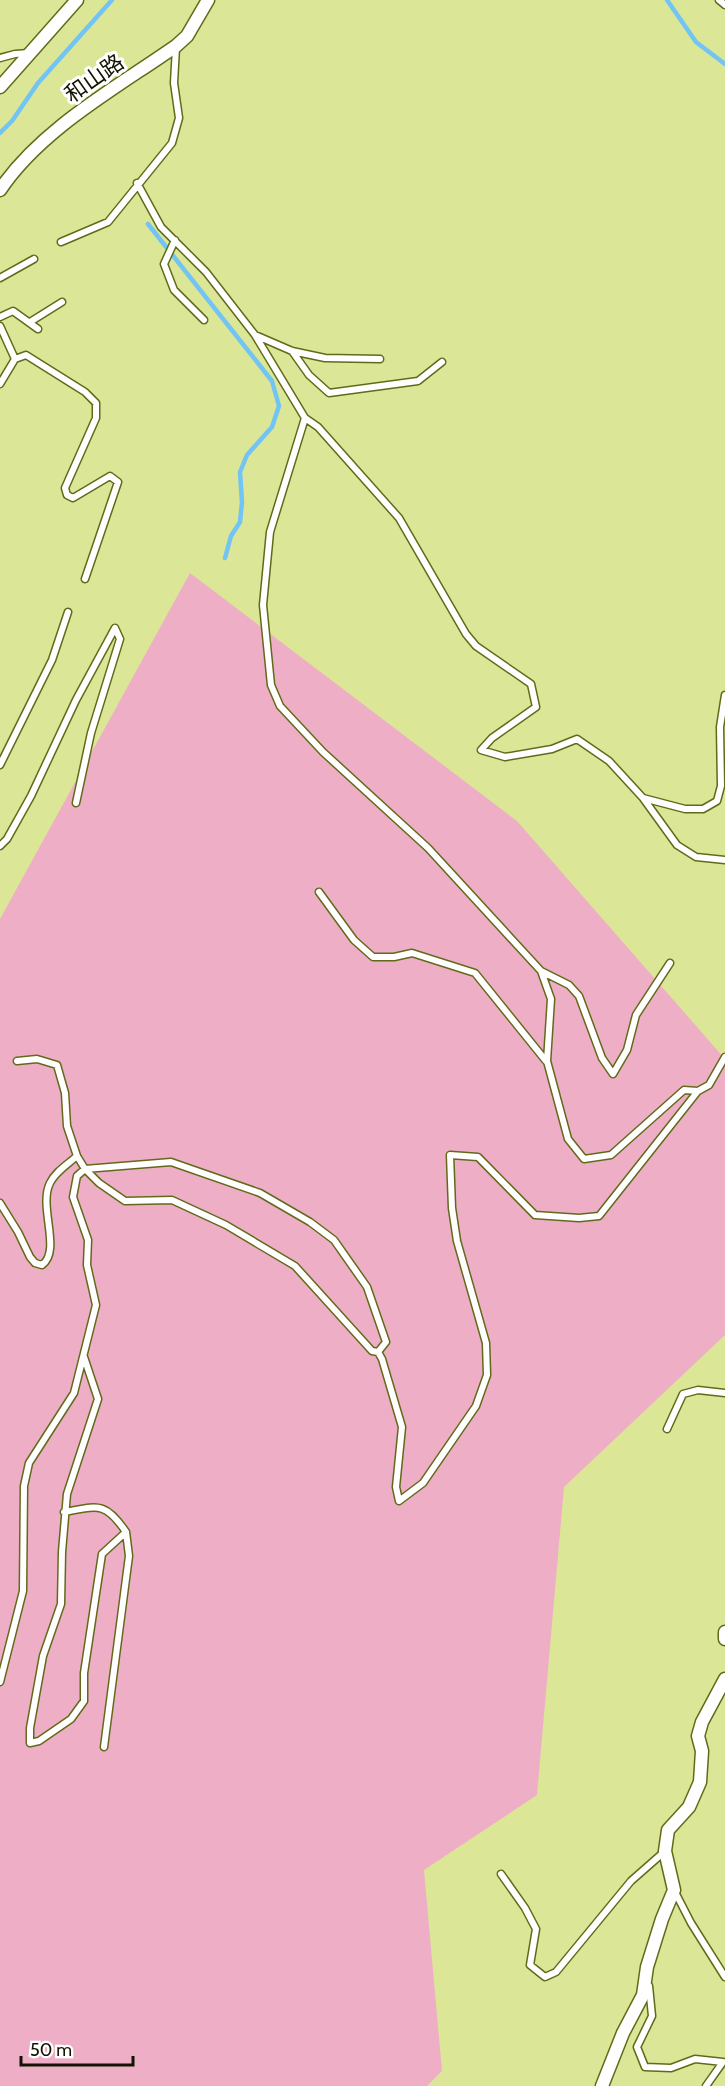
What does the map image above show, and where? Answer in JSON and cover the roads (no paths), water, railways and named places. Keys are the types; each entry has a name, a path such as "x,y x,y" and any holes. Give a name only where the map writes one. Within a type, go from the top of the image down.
{"street":[{"path":"0,87 77,0"},
{"name":"和山路","path":"0,190 23,160 67,122 187,36 208,0"},
{"path":"725,1632 725,1639"},
{"path":"602,2086 623,2033 643,1995 647,1968 662,1919 675,1890 665,1851 668,1830 689,1807 700,1782 702,1751 698,1736 702,1722 725,1679"}],"lane":[{"path":"719,0 725,5"},
{"path":"61,242 108,222 137,183 172,143 179,118 174,83 176,46"},
{"path":"0,58 30,53"},
{"path":"137,183 161,227 206,272 255,335 304,418 318,427 399,518 466,634 476,646 531,684 536,707 492,738 481,750 505,757 552,749 577,739 609,761 643,798 677,845 696,856 725,860"},
{"path":"175,240 164,264 174,290 204,320"},
{"path":"0,278 34,259"},
{"path":"30,322 62,302"},
{"path":"0,317 13,311 38,329"},
{"path":"0,326 15,359"},
{"path":"255,335 292,351 325,358 380,358"},
{"path":"292,351 309,375 329,393 418,381 442,362"},
{"path":"0,384 15,359 26,356 85,392 96,404 96,418 65,488 67,495 73,498 110,476 118,482 85,579"},
{"path":"304,418 270,532 263,605 271,685 280,705 323,753 428,848 541,971 569,985 579,996 602,1058 612,1074 627,1050 636,1015 670,963"},
{"path":"0,765 52,660 68,612"},
{"path":"0,846 7,839 32,796 76,700 115,628 120,639 91,733 76,803"},
{"path":"643,798 685,809 703,808 717,801 721,786 720,727 725,695"},
{"path":"319,892 354,940 373,957 394,957 412,953 476,973 547,1061"},
{"path":"541,971 551,999 547,1061 568,1139 584,1159 611,1155 684,1090 698,1091"},
{"path":"378,1352 402,1426 396,1487 399,1501 423,1484 476,1406 487,1375 486,1343 457,1241 452,1208 450,1155 478,1157 535,1215 579,1218 599,1216 698,1091 709,1085 725,1057"},
{"path":"17,1061 37,1059 57,1065 65,1093 67,1126 77,1156 85,1169 99,1183 125,1202 172,1200 226,1225 295,1266 372,1351 378,1352"},
{"path":"0,1203 35,1263 42,1265 49,1261 51,1251 45,1201 49,1185 53,1178 77,1156"},
{"path":"0,1682 23,1591 24,1486 29,1463 74,1393 96,1305 87,1265 88,1240 73,1197 77,1176 85,1169 171,1162 260,1193 310,1222 334,1240 367,1287 386,1342 378,1352"},
{"path":"84,1357 98,1399 67,1494 64,1512 61,1604 44,1656 30,1728 30,1743 39,1741 71,1719 84,1701 84,1673 102,1554 126,1532"},
{"path":"667,1429 683,1394 698,1390 725,1393"},
{"path":"64,1512 97,1507 114,1514 126,1532 129,1556 104,1747"},
{"path":"501,1874 525,1908 536,1929 530,1965 545,1977 556,1972 630,1881 665,1851"},
{"path":"675,1890 691,1923 725,1977"},
{"path":"647,1968 652,2016 637,2047 645,2067 670,2068 695,2060 724,2062"},
{"path":"706,2086 724,2062"}],"waterway":[{"path":"0,133 12,121 38,83 112,0"},
{"path":"667,0 696,42 725,64"},
{"path":"148,224 272,381 279,406 272,427 247,455 240,472 242,502 240,522 231,536 225,558"}]}
